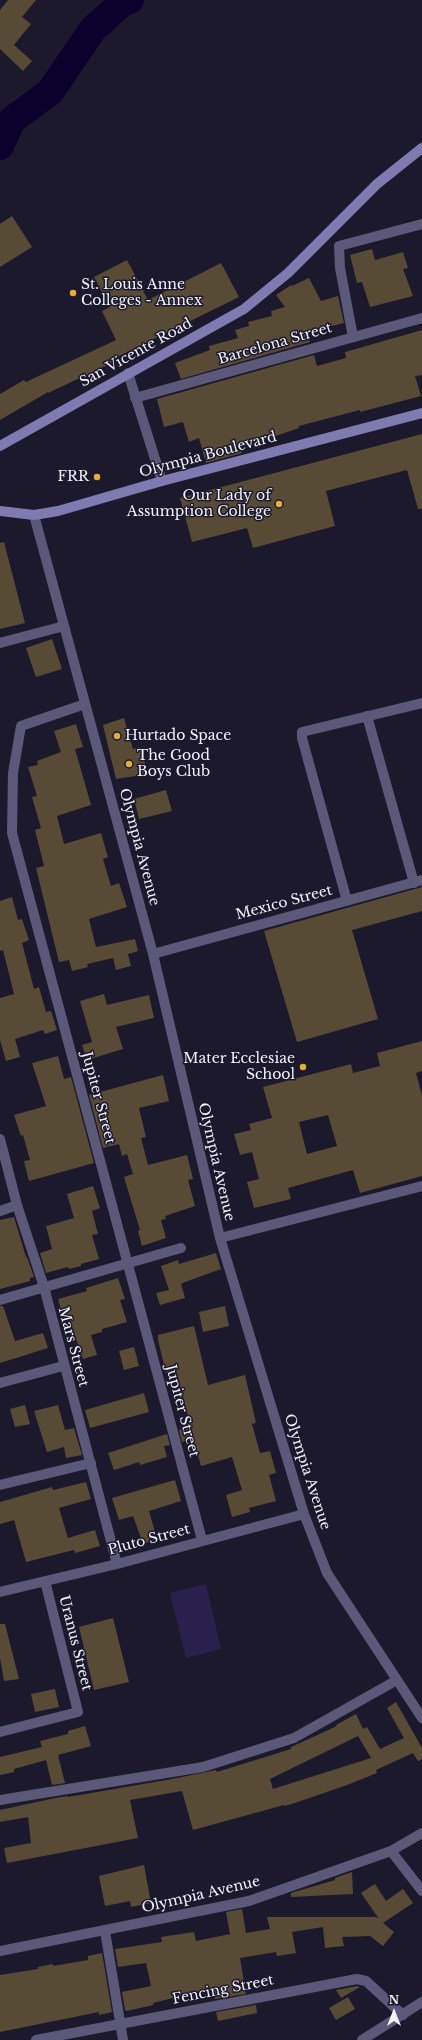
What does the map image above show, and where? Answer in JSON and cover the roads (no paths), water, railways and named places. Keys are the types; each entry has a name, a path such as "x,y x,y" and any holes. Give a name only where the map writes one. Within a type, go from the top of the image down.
{"main road":[{"name":"San Vicente Road","path":"0,446 244,309 288,273 377,184 422,148"},
{"name":"Olympia Boulevard","path":"0,511 34,515 58,511 162,481 422,413"}],"street":[{"path":"353,337 340,268 339,246 422,224"},
{"name":"Barcelona Street","path":"135,398 422,318"},
{"path":"128,373 162,481"},
{"name":"Olympia Avenue","path":"34,515 153,954 220,1238 304,1514 327,1573 422,1718"},
{"path":"0,643 64,626"},
{"path":"347,901 302,738 302,732 422,702"},
{"name":"Jupiter Street","path":"85,704 21,726 13,773 12,833 202,1540"},
{"path":"368,716 418,881"},
{"name":"Mexico Street","path":"153,954 418,881"},
{"name":"Mars Street","path":"0,1139 17,1205 44,1287 63,1366 91,1463 117,1564"},
{"path":"220,1238 422,1186"},
{"path":"0,1211 17,1205"},
{"path":"0,1300 181,1248"},
{"path":"0,1383 63,1366"},
{"path":"0,1485 91,1463"},
{"name":"Pluto Street","path":"0,1592 117,1564 202,1540 304,1514"},
{"name":"Uranus Street","path":"0,1732 78,1712 45,1581"},
{"path":"0,1800 203,1767 294,1738 397,1680"},
{"name":"Olympia Avenue","path":"0,1951 249,1901 391,1851 422,1833"},
{"path":"391,1851 422,1891"},
{"path":"105,1931 123,2040"},
{"name":"Fencing Street","path":"36,2040 357,1979 366,1981 403,2014"},
{"path":"362,2040 422,2002"}],"waterway":[{"path":"0,146 12,120 50,92 93,29 122,3 130,0"}],"place":[{"name":"St. Louis Anne Colleges - Annex","path":"73,293"},
{"name":"FRR","path":"97,477"},
{"name":"Our Lady of Assumption College","path":"279,504"},
{"name":"Hurtado Space","path":"117,736"},
{"name":"The Good Boys Club","path":"129,764"},
{"name":"Mater Ecclesiae School","path":"303,1067"}]}
